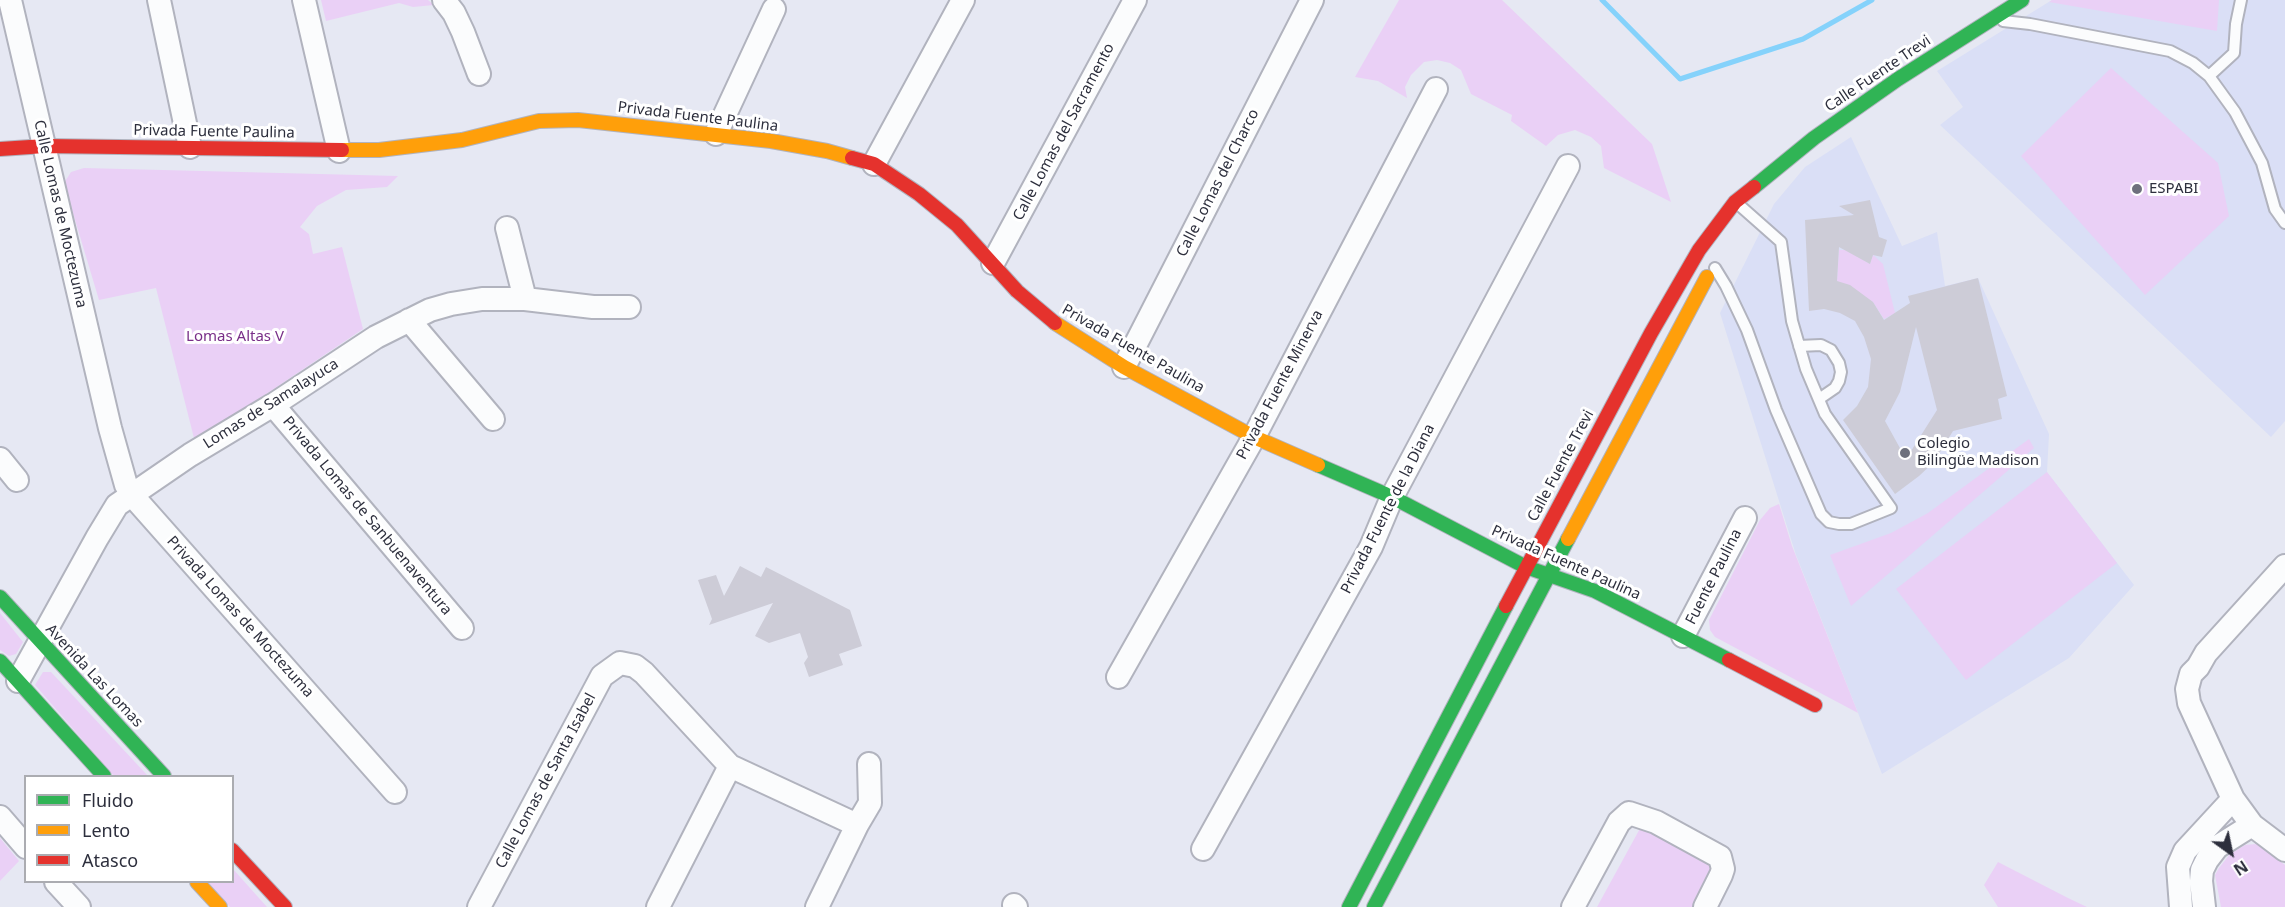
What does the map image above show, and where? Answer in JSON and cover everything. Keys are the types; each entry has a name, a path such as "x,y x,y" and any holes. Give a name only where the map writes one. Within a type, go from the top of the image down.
{"street":[{"name":"Calle Lomas de Moctezuma","path":"10,0 110,428"},
{"path":"159,0 190,147"},
{"path":"304,0 339,151"},
{"path":"444,0 454,13 463,32 479,74"},
{"path":"874,164 963,0"},
{"name":"Calle Lomas del Sacramento","path":"993,263 1135,0"},
{"name":"Calle Lomas del Charco","path":"1124,367 1312,0"},
{"name":"Calle Fuente Trevi","path":"1349,907 1526,567 1699,250 1735,202 1814,138 1898,79 2022,0"},
{"path":"716,134 774,9"},
{"name":"Privada Fuente Minerva","path":"1118,677 1254,437 1436,89"},
{"name":"Privada Fuente Paulina","path":"0,149 45,146 339,151 419,147 462,140 539,121 578,120 716,134 827,152 874,164 919,194 957,225 1017,291 1046,317 1124,367 1254,437 1392,497 1526,567 1595,591 1815,705"},
{"name":"Privada Fuente de la Diana","path":"1203,849 1371,547 1392,497 1568,166"},
{"path":"1746,216 1758,185"},
{"path":"507,228 525,299"},
{"path":"1374,907 1716,260"},
{"name":"Lomas de Samalayuca","path":"18,681 111,513 131,494 376,337 430,310 451,303 482,299 525,299 593,307 628,307"},
{"path":"409,320 493,419"},
{"name":"Privada Lomas de Sanbuenaventura","path":"273,405 462,628"},
{"name":"Privada Lomas de Moctezuma","path":"110,428 121,474 131,494 395,792"},
{"path":"0,459 17,480"},
{"name":"Fuente Paulina","path":"1683,636 1745,518"},
{"path":"2285,566 2206,653 2191,674 2187,689 2189,704 2233,799 2252,825 2285,850"},
{"name":"Avenida Las Lomas","path":"0,597 162,775"},
{"path":"0,661 102,775"},
{"name":"Calle Lomas de Santa Isabel","path":"479,907 602,676 620,663 636,666 644,673 730,766"},
{"path":"817,907 870,803 869,764"},
{"path":"658,907 730,766 857,825"},
{"path":"2181,907 2178,867 2185,851 2233,799"},
{"path":"1573,907 1619,822 1629,813 1656,822 1720,857 1723,869 1705,907"},
{"path":"0,817 24,845"},
{"path":"2204,907 2201,881 2202,870 2207,860 2217,847 2252,825"},
{"path":"234,852 285,907"},
{"path":"57,883 79,907"},
{"path":"198,883 220,907"}],"lane":[{"path":"2210,76 2234,53 2236,24 2241,0"},
{"path":"1991,20 2030,24 2170,51 2187,59 2210,76 2235,112 2262,162 2276,209 2285,223"},
{"path":"1699,250 1716,260 1747,330 1776,410 1821,514 1829,522 1851,524 1891,508 1825,414 1792,321 1781,243 1746,216 1735,202"},
{"path":"1799,346 1821,345 1831,350 1839,363 1841,372 1839,381 1835,388 1819,399"}],"shaded area":[{"name":"ESPABI","path":"2052,0 2285,0 2285,421 2271,437 1940,125 1963,107 1937,71"},
{"name":"Colegio Bilingüe Madison","path":"1851,137 1902,246 1937,232 1945,286 1978,278 2049,434 2047,472 2134,585 2069,658 1882,774 1796,555 1720,313 1774,204 1805,167"}],"green space":[{"path":"321,0 428,0 434,5 413,7 399,3 326,21"},
{"path":"1399,0 1502,0 1652,144 1671,202 1604,168 1601,146 1591,137 1575,130 1558,135 1546,146 1511,121 1512,115 1471,94 1461,70 1450,63 1437,60 1424,62 1411,75 1405,87 1407,98 1378,81 1355,77"},
{"path":"2052,0 2219,0 2217,31 2049,2"},
{"name":"ESPABI","path":"2111,68 2218,163 2229,216 2145,295 2021,156"},
{"name":"Lomas Altas V","path":"84,168 398,176 387,187 346,190 317,206 300,227 309,234 313,254 342,247 363,329 195,442 156,288 99,300 64,183 71,172"},
{"path":"1839,250 1846,250 1870,264 1873,255 1883,264 1895,313 1884,319 1873,302 1837,281"},
{"path":"2029,439 2034,448 1851,606 1830,555 1891,533 1928,513"},
{"path":"2047,472 2117,563 1966,680 1896,589"},
{"path":"1779,504 1792,546 1858,713 1715,637 1710,630 1709,620 1760,520 1770,508"},
{"path":"0,613 23,642 16,654 9,656 0,650"},
{"path":"43,672 51,672 147,775 113,775 35,685"},
{"path":"1643,823 1719,865 1698,907 1597,907"},
{"path":"0,838 19,861 0,881"},
{"path":"2257,844 2285,865 2285,907 2221,907 2215,875 2219,868 2230,854 2245,845"},
{"path":"1998,862 2087,907 1998,907 1984,885"},
{"path":"234,870 267,907 230,907 209,883 234,883"}],"building":[{"path":"1870,200 1879,237 1887,240 1882,257 1873,255 1870,264 1839,247 1837,281 1850,285 1873,302 1884,320 1910,303 1908,296 1978,278 2007,396 1998,399 2002,419 1953,431 1934,462 1895,494 1843,420 1857,406 1868,387 1871,359 1864,337 1855,321 1840,313 1824,309 1809,311 1805,220 1854,215 1839,206","holes":["1916,327 1937,410 1906,459 1885,421 1900,392"]},
{"path":"740,566 761,577 766,567 850,610 862,646 839,654 843,665 809,677 804,663 808,657 800,633 769,643 755,636 773,603 709,625 712,619 698,580 716,575 724,596"}],"waterway":[{"path":"1602,0 1680,79 1803,39 1872,0"}],"traffic: fast":[{"path":"1754,187 1814,138 1898,79 2022,0"},
{"path":"1318,465 1392,497 1526,567 1595,591 1729,660"},
{"path":"1374,907 1568,539"},
{"path":"0,597 163,775"},
{"path":"1349,907 1506,606"},
{"path":"0,661 103,775"}],"traffic: slow":[{"path":"342,150 379,150 462,140 539,121 578,120 771,141 852,158"},
{"path":"1568,539 1707,277"},
{"path":"1055,323 1124,367 1254,437 1318,465"},
{"path":"198,883 220,907"}],"traffic: jam":[{"path":"0,149 45,146 342,150"},
{"path":"852,158 874,164 919,194 957,225 1017,291 1055,323"},
{"path":"1506,606 1651,333 1699,250 1735,202 1754,187"},
{"path":"1729,660 1815,705"},
{"path":"234,852 285,907"}],"place":[{"name":"ESPABI","path":"2137,189"},
{"name":"Colegio Bilingüe Madison","path":"1905,453"}]}
